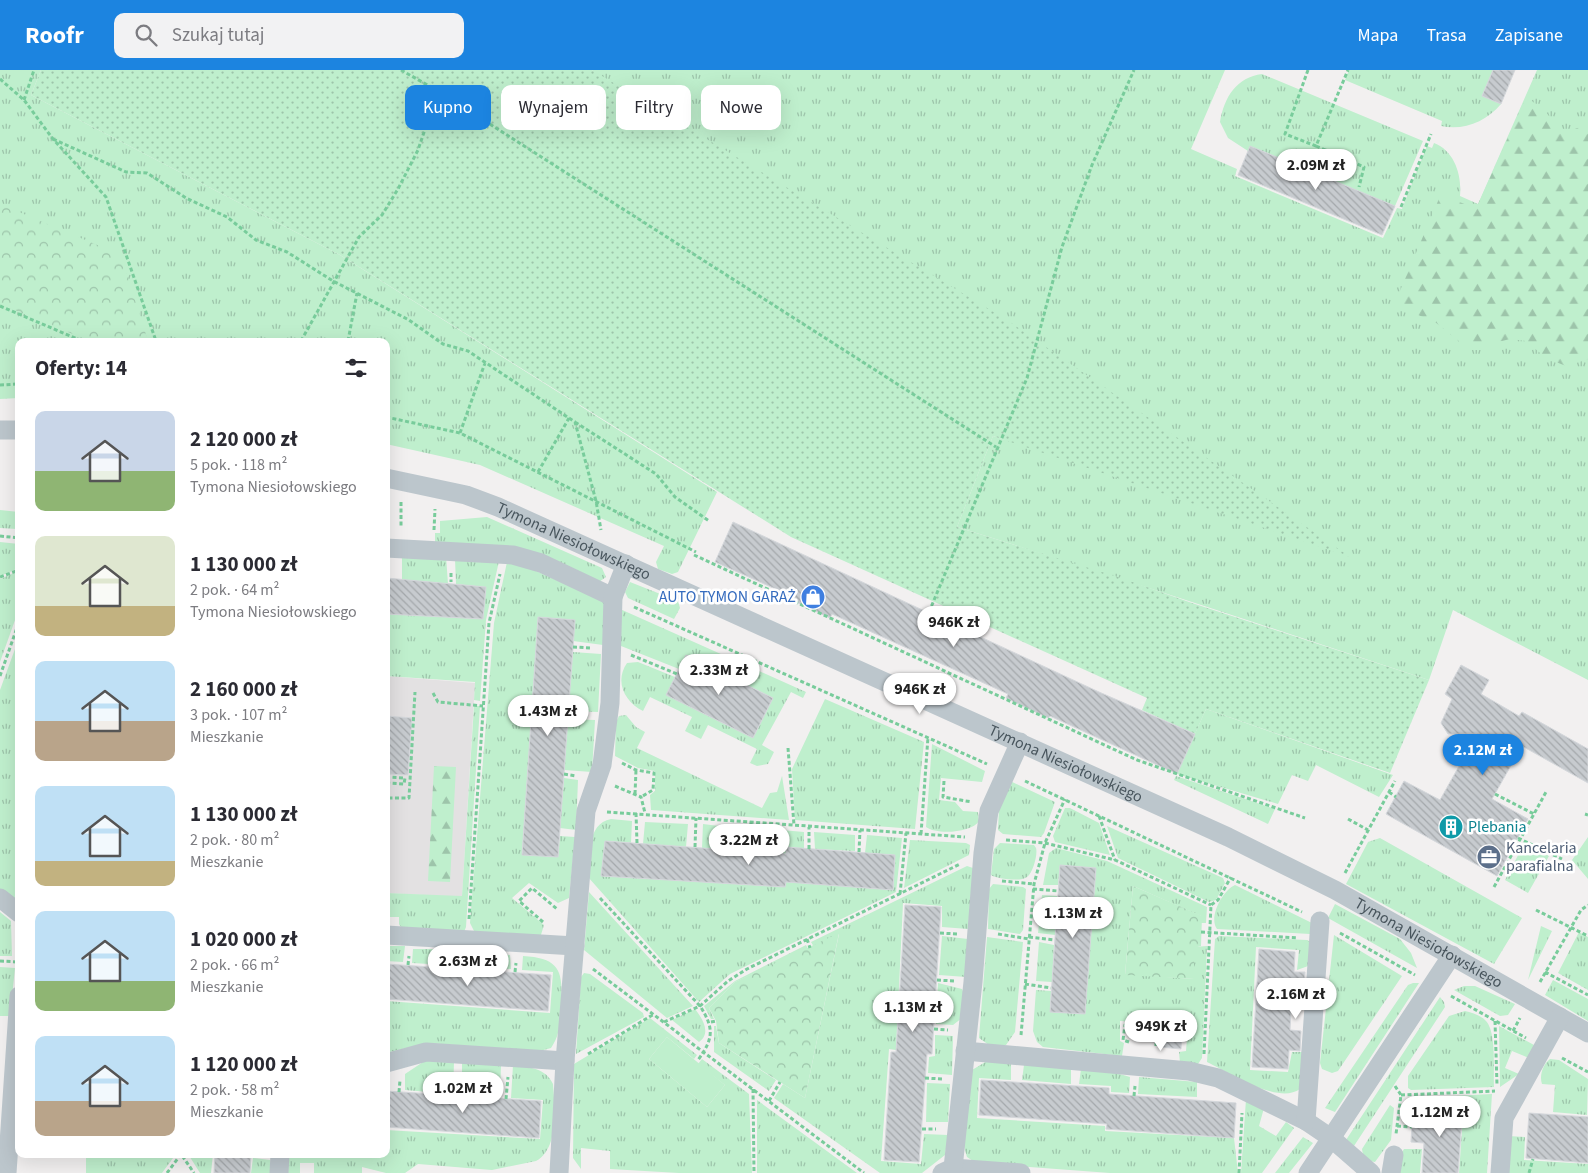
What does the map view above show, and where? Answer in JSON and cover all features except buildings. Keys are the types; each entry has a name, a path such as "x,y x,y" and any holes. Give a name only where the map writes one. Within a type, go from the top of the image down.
{"street":[{"path":"0,430 15,430"},
{"name":"Tymona Niesiołowskiego","path":"390,479 466,495 498,507 1196,821 1335,890 1588,1033"},
{"path":"394,548 504,554 541,563 613,597"},
{"path":"559,1173 573,949 577,925 586,811 599,779 604,754 610,703 613,597 626,564"},
{"path":"1020,742 991,805 984,845 965,1051 947,1171 1021,1173"},
{"path":"0,898 15,910"},
{"path":"1306,1121 1319,930"},
{"path":"390,935 573,949"},
{"path":"1308,1173 1452,955"},
{"path":"1500,1173 1504,1118 1560,1017"},
{"path":"965,1051 1156,1068 1203,1074 1218,1078 1306,1121 1331,1138 1371,1173"},
{"path":"390,1063 417,1053 433,1052 565,1061"},
{"path":"7,1173 15,1055"},
{"path":"279,1173 280,1158"}],"path":[{"path":"24,100 34,70"},
{"path":"401,70 427,85"},
{"path":"928,612 996,447 1027,378 1062,247 1092,165 1134,70"},
{"path":"1308,70 1284,134 1364,167 1359,187"},
{"path":"1316,146 1348,70"},
{"path":"0,79 24,100 53,139 106,197 155,338"},
{"path":"491,125 996,447"},
{"path":"303,338 359,237 382,216 398,189 418,150 425,130"},
{"path":"1401,207 1430,134"},
{"path":"53,139 126,172 148,173 186,198 227,217 256,240 287,252 333,281 409,320 443,344 468,351 656,474 675,497 709,521"},
{"path":"349,338 357,293"},
{"path":"0,306 75,338"},
{"path":"460,433 485,363"},
{"path":"0,385 15,384"},
{"path":"390,418 460,433 695,553 1137,760 1305,818"},
{"path":"538,472 569,418"},
{"path":"575,422 596,501 605,555"},
{"path":"394,548 401,500"},
{"path":"432,550 435,503"},
{"path":"0,536 15,538"},
{"path":"467,969 467,940 489,623 504,554"},
{"path":"0,577 15,571"},
{"path":"613,597 1006,772 1231,877 1319,930 1432,985 1588,1072"},
{"path":"0,676 15,633"},
{"path":"612,650 627,652 677,674"},
{"path":"390,798 409,798 415,692"},
{"path":"434,693 438,702 483,706"},
{"path":"921,834 928,738"},
{"path":"788,748 794,825"},
{"path":"604,754 636,770 654,773 653,790 641,797"},
{"path":"635,794 636,770"},
{"path":"390,777 405,778 404,784 390,783"},
{"path":"599,779 641,797 645,813"},
{"path":"944,781 943,797 991,805"},
{"path":"1335,890 1395,781"},
{"path":"1389,792 1396,797"},
{"path":"1494,887 1546,792"},
{"path":"1495,794 1534,814"},
{"path":"1019,1056 1033,886 1045,843 1064,799"},
{"path":"586,811 645,813 921,834 984,845 1045,843 1115,860 1211,905"},
{"path":"636,813 637,843"},
{"path":"1099,815 1115,860"},
{"path":"695,847 696,818"},
{"path":"1348,819 1368,830"},
{"path":"748,851 751,822"},
{"path":"809,826 809,849"},
{"path":"859,852 860,830"},
{"path":"900,894 906,833"},
{"path":"1519,839 1562,859"},
{"path":"664,1022 700,1006 734,977 900,894 984,845"},
{"path":"1211,905 1218,900 1231,877"},
{"path":"581,878 700,1006 710,1022 709,1042 698,1060"},
{"path":"981,880 1058,891"},
{"path":"577,925 532,888 519,901 573,949 664,1022 864,1173"},
{"path":"1203,1074 1211,905"},
{"path":"1513,1030 1581,910 1588,905"},
{"path":"1536,910 1588,936"},
{"path":"977,930 1054,940"},
{"path":"1201,932 1319,930"},
{"path":"807,939 810,948"},
{"path":"0,961 15,962"},
{"path":"1545,972 1588,995"},
{"path":"1025,984 1051,988"},
{"path":"565,1061 578,1060 654,1014"},
{"path":"1156,1017 1156,1068"},
{"path":"710,1022 716,1021"},
{"path":"1400,1095 1497,1091 1495,1021"},
{"path":"1128,1042 1123,1040 1125,1024 1156,1027"},
{"path":"769,1101 780,1082"},
{"path":"1393,1164 1400,1095 1395,1086"},
{"path":"753,1089 754,1173"},
{"path":"1239,1173 1244,1090"},
{"path":"1397,1126 1412,1127"},
{"path":"167,1173 178,1158"},
{"path":"184,1158 194,1173"},
{"path":"1529,1173 1534,1159"}],"shaded area":[{"path":"390,676 475,683 462,897 390,893"}],"green space":[{"path":"0,70 41,70 31,95 340,255 717,492 678,572 672,574 658,569 656,562 664,546 480,465 390,445 390,338 15,338 15,398 0,399"},
{"path":"41,70 592,70 617,85 616,130 691,130 1007,320 1350,557 993,436 957,527 1121,578 1429,680 1390,773 1206,709 1195,734 1142,710 1147,698 791,537 340,255 31,95"},
{"path":"592,70 1225,70 1191,149 1237,169 1235,176 1383,238 1397,208 1402,209 1427,146 1432,148 1434,143 1447,152 1456,165 1460,180 1460,196 1478,204 1537,70 1588,70 1588,680 1453,610 1429,680 957,527 993,436 1006,440 659,130 691,130 691,85 616,85 616,91"},
{"path":"1349,70 1493,70 1482,96 1501,104 1488,116 1474,124 1458,127 1441,126 1442,121 1345,80"},
{"path":"1262,74 1423,141 1395,206 1248,151 1228,138 1220,122 1228,97 1245,79"},
{"path":"1526,97 1543,109 1560,129 1567,132 1580,127 1588,128 1588,359 1566,366 1546,358 1526,341 1510,339 1494,343 1482,350 1470,350 1435,322 1394,305 1441,194 1476,209"},
{"path":"0,204 121,255 147,338 83,338 0,304"},
{"path":"0,510 15,512 15,529 0,528"},
{"path":"487,517 602,568 606,577 599,582 435,543 435,533 440,533 440,521"},
{"path":"0,542 15,544 15,570 0,576"},
{"path":"446,556 448,584 402,580 402,557"},
{"path":"455,559 499,561 486,620 480,701 474,700 475,682 390,676 390,614 482,619 485,587 456,584"},
{"path":"507,562 518,563 606,602 603,645 573,641 574,620 538,617 522,854 558,857 560,836 575,837 569,898 558,903 529,883 512,898 544,925 540,938 474,931 470,923 494,623"},
{"path":"15,573 15,620 0,662 0,579"},
{"path":"630,582 678,601 680,608 674,619 628,598 625,592"},
{"path":"620,609 806,692 803,698 791,692 762,745 774,752 768,764 757,766 750,763 757,749 708,725 701,739 685,731 692,717 650,697 643,711 631,702 623,691 621,677 627,663 638,662 675,677 667,695 753,738 773,698 687,655 679,669 621,646"},
{"path":"15,649 15,903 0,892 0,690"},
{"path":"573,652 601,654 598,712 568,711"},
{"path":"825,699 924,742 915,829 795,820 792,769"},
{"path":"474,706 480,706 466,927 464,932 402,929 399,924 399,917 390,917 390,893 462,896"},
{"path":"1206,709 1393,775 1379,797 1316,765 1308,781 1292,775 1278,804 1177,774"},
{"path":"626,715 636,727 645,732 637,748 762,808 770,793 777,792 782,776 789,820 651,810 650,795 655,791 655,771 638,768 615,756 616,722 619,716"},
{"path":"568,719 595,720 592,772 564,770"},
{"path":"932,744 985,771 982,782 941,778 939,800 955,802 963,811 978,812 979,821 969,828 945,832 931,830 926,827"},
{"path":"434,766 456,767 450,882 428,881"},
{"path":"1176,776 1275,809 1268,824 1174,780"},
{"path":"564,778 578,780 576,830 560,828"},
{"path":"1010,781 1055,802 1041,837 1003,834 998,830 999,808"},
{"path":"1065,808 1070,808 1099,823 1110,855 1055,842 1053,836"},
{"path":"611,819 632,821 631,843 605,841 602,876 785,887 786,882 893,890 895,855 865,853 867,835 902,838 896,892 730,974 699,1002 588,877 593,834 603,822"},
{"path":"645,822 688,824 686,847 643,844"},
{"path":"703,824 743,829 742,851 702,848"},
{"path":"1107,826 1223,878 1225,883 1216,900 1209,902 1118,858"},
{"path":"759,828 804,832 804,849 786,847 786,854 757,852"},
{"path":"814,832 855,835 855,851 815,849"},
{"path":"1588,837 1588,879 1572,860"},
{"path":"1380,838 1522,918 1494,964 1346,884 1368,842"},
{"path":"910,840 966,843 970,845 969,855 904,888"},
{"path":"1525,842 1549,856 1528,893 1505,880"},
{"path":"1000,843 1034,845 1036,848 1036,859 1027,877 1024,879 1009,879 991,875 994,849"},
{"path":"1056,848 1107,861 1207,907 1206,923 1201,923 1201,916 1133,886 1125,974 1194,979 1194,947 1207,946 1202,1058 1198,1064 1180,1063 1179,1052 1186,1051 1188,1026 1160,1023 1159,1013 1150,1012 1150,1023 1120,1021 1120,1041 1124,1043 1122,1056 1043,1047 1037,1042 1033,1031 1036,990 1051,991 1050,1012 1085,1014 1096,868 1060,865 1058,885 1043,885 1049,853"},
{"path":"967,866 973,868 968,929 942,927 942,906 903,903 896,1050 889,1049 881,1161 921,1164 924,1134 948,1135 945,1155 922,1173 880,1173 774,1098 783,1084 805,1098 839,934 814,947 811,942"},
{"path":"993,884 1023,887 1026,889 1023,930 1020,934 988,929 989,889"},
{"path":"1235,885 1314,924 1310,934 1217,929 1214,918 1218,904 1226,892"},
{"path":"1133,886 1202,916 1201,946 1194,948 1194,979 1125,975"},
{"path":"589,892 693,1006 667,1018 584,950"},
{"path":"1042,895 1057,896 1055,935 1038,933"},
{"path":"1335,904 1400,939 1411,953 1417,968 1328,918"},
{"path":"0,912 11,921 12,956 0,956"},
{"path":"1541,926 1552,931 1528,980"},
{"path":"1579,932 1588,937 1588,990 1558,973"},
{"path":"839,933 805,1098 719,1043 716,1021 709,1008 735,982"},
{"path":"1334,935 1402,976 1338,1071 1332,1073 1322,1069 1320,1063"},
{"path":"942,936 968,939 966,977 939,975"},
{"path":"1219,936 1307,940 1312,943 1311,965 1297,970 1299,950 1256,947 1250,1070 1288,1072 1292,1052 1306,1052 1300,1089 1291,1093 1267,1090 1241,1080 1207,1062 1215,939"},
{"path":"987,937 1023,942 1015,1032 1006,1045 989,1045 979,1038"},
{"path":"1039,942 1054,945 1052,982 1036,981"},
{"path":"806,945 808,949 735,982 709,1008 714,1019 711,1019 704,1006 735,981"},
{"path":"390,946 405,946 403,962 390,961"},
{"path":"413,949 464,949 463,966 412,963"},
{"path":"472,952 510,955 511,969 470,967"},
{"path":"523,956 536,957 553,964 560,976 562,995 560,1024 558,1034 551,1048 540,1051 427,1043 390,1052 390,1001 550,1013 553,972 522,970"},
{"path":"0,967 15,968 10,1016 0,1016"},
{"path":"584,973 590,974 643,1013 644,1017 576,1054 581,977"},
{"path":"1553,980 1588,999 1588,1021 1545,995"},
{"path":"938,983 962,989 964,994 962,1018 953,1025 936,1024"},
{"path":"1419,983 1335,1112 1325,1108 1408,985"},
{"path":"1464,986 1475,986 1515,1004 1508,1015 1500,1016 1454,990"},
{"path":"1440,997 1445,1007 1354,1146 1346,1140"},
{"path":"695,1009 703,1021 705,1030 703,1038 699,1042 672,1020"},
{"path":"1465,1011 1482,1017 1492,1034 1494,1087 1411,1090 1408,1088 1408,1076 1449,1016"},
{"path":"650,1018 697,1055 694,1059 667,1037 649,1059 707,1107 725,1085 698,1064 702,1059 749,1094 752,1173 679,1173 610,1169 610,1151 581,1148 581,1169 573,1158 574,1064"},
{"path":"714,1026 716,1026 719,1043 776,1080 769,1091 714,1052"},
{"path":"1499,1026 1534,1045 1529,1058 1512,1051 1505,1068 1519,1074 1500,1087"},
{"path":"935,1035 953,1036 952,1075 928,1073 929,1057 935,1056"},
{"path":"667,1037 725,1085 707,1107 649,1059"},
{"path":"1550,1059 1559,1060 1588,1079 1587,1115 1553,1112 1555,1085 1542,1084 1541,1077 1544,1067"},
{"path":"426,1060 454,1062 453,1094 405,1090 405,1074"},
{"path":"987,1061 1011,1063 1011,1080 979,1078 977,1118 1105,1126 1105,1131 1234,1138 1238,1173 1110,1173 976,1163 967,1157 964,1147 972,1070"},
{"path":"462,1062 501,1065 500,1097 462,1093"},
{"path":"513,1065 541,1071 553,1084 555,1115 552,1137 549,1147 536,1161 492,1170 418,1164 405,1173 386,1173 362,1167 362,1173 314,1173 314,1163 300,1163 300,1173 288,1173 289,1158 390,1158 390,1130 540,1139 543,1100 511,1098"},
{"path":"1024,1065 1071,1068 1071,1084 1022,1080"},
{"path":"1081,1069 1113,1072 1130,1077 1129,1093 1111,1092 1111,1086 1079,1084"},
{"path":"1139,1077 1197,1082 1197,1097 1138,1094"},
{"path":"927,1083 950,1084 948,1122 926,1122"},
{"path":"1492,1094 1487,1173 1459,1173 1464,1102 1424,1101 1423,1120 1409,1121 1405,1114 1405,1104 1412,1098"},
{"path":"1246,1099 1264,1108 1259,1126 1276,1136 1286,1122 1294,1128 1262,1173 1241,1173"},
{"path":"757,1100 857,1173 757,1173"},
{"path":"1390,1105 1394,1108 1391,1140 1375,1162 1370,1161 1364,1157 1362,1149"},
{"path":"1508,1136 1525,1137 1524,1160 1588,1164 1588,1173 1506,1173"},
{"path":"1303,1137 1313,1143 1289,1173 1275,1173"},
{"path":"1404,1149 1422,1149 1420,1173 1396,1173 1396,1162"},
{"path":"86,1158 173,1158 162,1173 86,1173"},
{"path":"191,1158 213,1158 211,1173 200,1173"},
{"path":"253,1158 270,1160 270,1173 251,1173"}],"place":[{"name":"AUTO TYMON GARAŻ","path":"813,597"},
{"name":"Plebania","path":"1451,827"},
{"name":"Kancelaria parafialna","path":"1489,857"}]}
